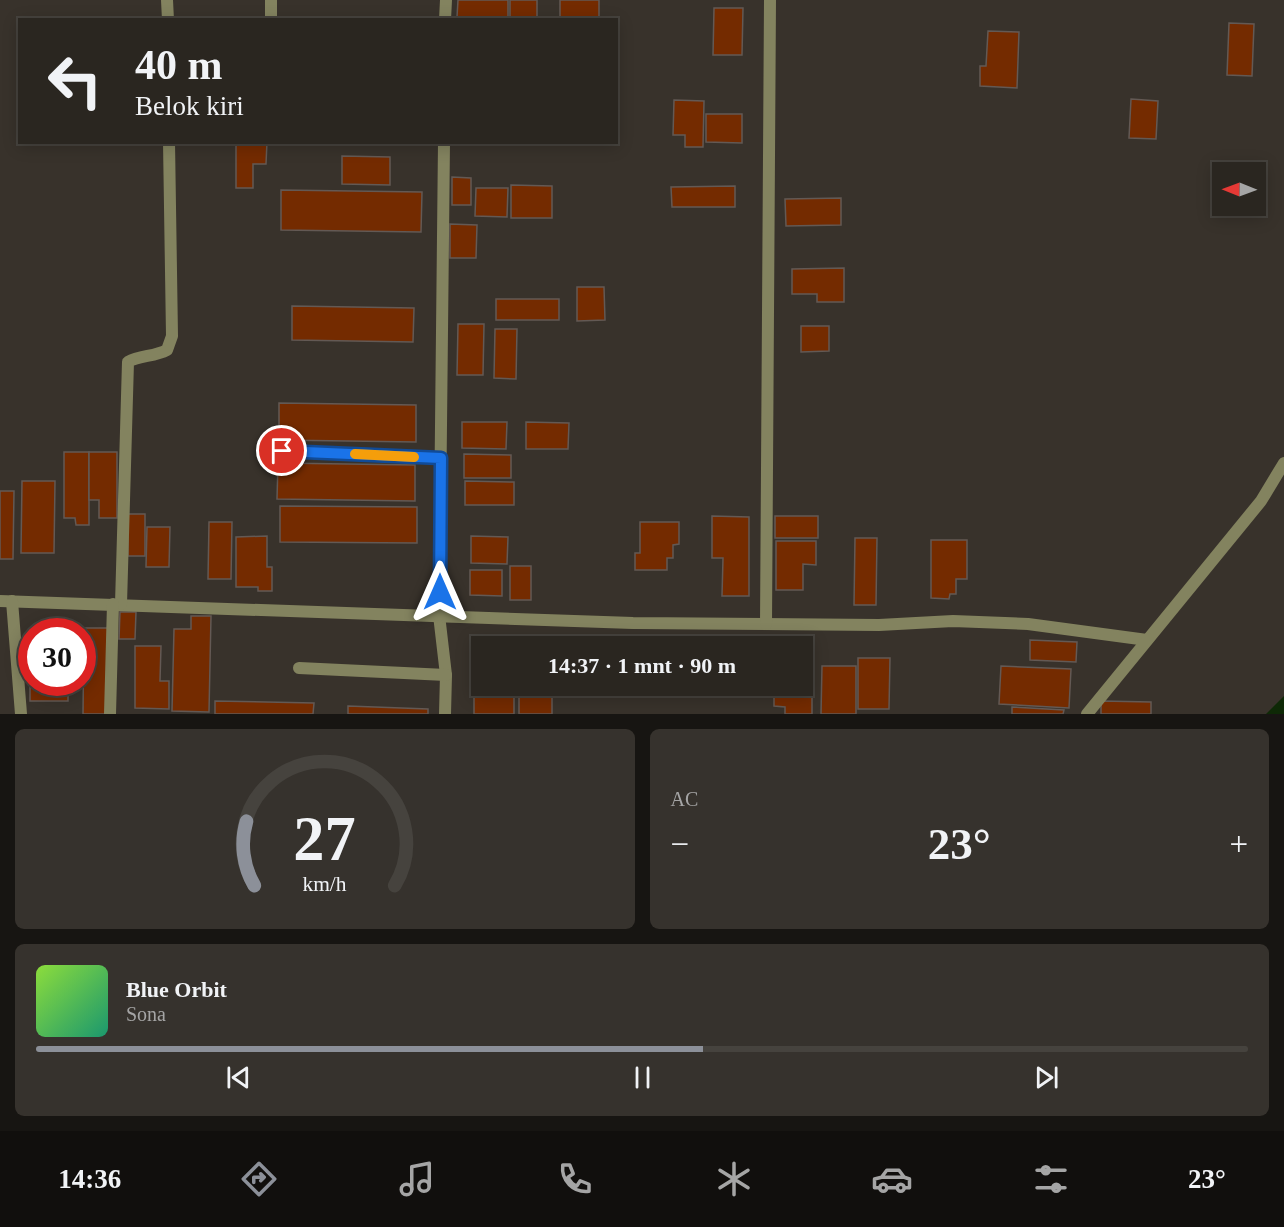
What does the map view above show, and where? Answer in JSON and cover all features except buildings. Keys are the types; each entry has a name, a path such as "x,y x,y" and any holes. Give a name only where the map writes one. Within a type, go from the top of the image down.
{"street":[{"path":"167,0 168,18"},
{"path":"271,18 272,0"},
{"path":"445,18 446,0"},
{"path":"766,624 770,0"},
{"path":"110,714 128,362 136,358 158,355 167,350 172,336 169,144"},
{"path":"444,144 439,615 446,675 445,714"},
{"path":"282,451 441,458"},
{"path":"1087,714 1262,501 1284,463"},
{"path":"21,714 6,601 633,623 879,625 953,621 1028,624 1147,640"},
{"path":"299,668 446,675"}],"shaded area":[{"path":"1284,696 1284,714 1266,714"}],"slow traffic":[{"path":"355,454 414,457"}],"route":[{"path":"282,451 441,458 440,592"}]}
